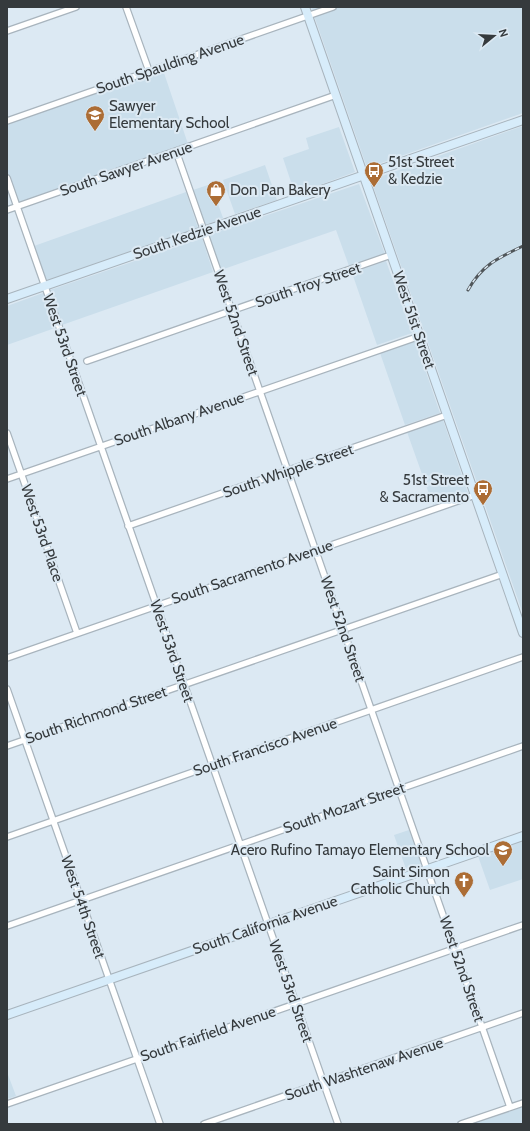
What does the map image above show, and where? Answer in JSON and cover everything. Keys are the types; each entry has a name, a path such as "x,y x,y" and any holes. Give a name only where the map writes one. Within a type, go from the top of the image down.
{"street":[{"path":"7,31 76,7"},
{"path":"126,7 148,71"},
{"name":"West 51st Street","path":"305,7 523,633"},
{"name":"South Spaulding Avenue","path":"7,121 333,7"},
{"name":"South Sawyer Avenue","path":"7,210 336,95"},
{"name":"South Kedzie Avenue","path":"7,299 523,120"},
{"name":"West 52nd Street","path":"176,151 510,1107"},
{"name":"West 53rd Street","path":"7,178 338,1124"},
{"name":"South Troy Street","path":"87,361 392,255"},
{"name":"South Albany Avenue","path":"7,479 420,336"},
{"name":"South Whipple Street","path":"128,526 447,415"},
{"name":"West 53rd Place","path":"7,433 77,633"},
{"name":"South Sacramento Avenue","path":"7,658 475,495"},
{"name":"South Richmond Street","path":"7,746 502,574"},
{"name":"South Francisco Avenue","path":"7,837 523,657"},
{"name":"West 54th Street","path":"7,689 160,1124"},
{"name":"South Mozart Street","path":"7,926 523,746"},
{"name":"South California Avenue","path":"7,1015 523,836"},
{"name":"South Fairfield Avenue","path":"7,1104 523,925"},
{"name":"South Washtenaw Avenue","path":"204,1124 523,1013"},
{"path":"462,1124 523,1103"}],"shaded area":[{"path":"311,7 523,7 523,113 367,168"},
{"name":"Sawyer Elementary School","path":"163,70 188,144 18,204 7,172 7,124"},
{"path":"523,126 523,614 371,180"},
{"path":"339,127 355,172 295,194 283,158 309,149 306,138"},
{"path":"265,165 277,200 235,214 223,180"},
{"path":"211,184 223,218 205,225 193,190"},
{"path":"359,184 385,254 349,266 336,230 221,270 208,235"},
{"path":"186,192 198,228 46,281 34,246"},
{"path":"202,238 213,272 62,325 50,290"},
{"path":"386,261 412,333 377,345 352,273"},
{"path":"43,293 55,328 7,345 7,306"},
{"path":"415,340 440,413 405,425 380,353"},
{"path":"443,420 468,493 433,505 407,432"},
{"path":"409,830 421,864 406,869 394,835"},
{"name":"Acero Rufino Tamayo Elementary School","path":"523,841 523,879 490,890 478,856"},
{"path":"7,1072 16,1096 7,1099"},
{"path":"523,1107 523,1124 474,1124"}],"railway":[{"path":"468,290 473,281 491,263 523,246"}],"place":[{"name":"Sawyer Elementary School","path":"95,132"},
{"name":"51st Street & Kedzie","path":"374,188"},
{"name":"Don Pan Bakery","path":"216,207"},
{"name":"51st Street & Sacramento","path":"483,506"},
{"name":"Acero Rufino Tamayo Elementary School","path":"503,867"},
{"name":"Saint Simon Catholic Church","path":"464,898"}]}
